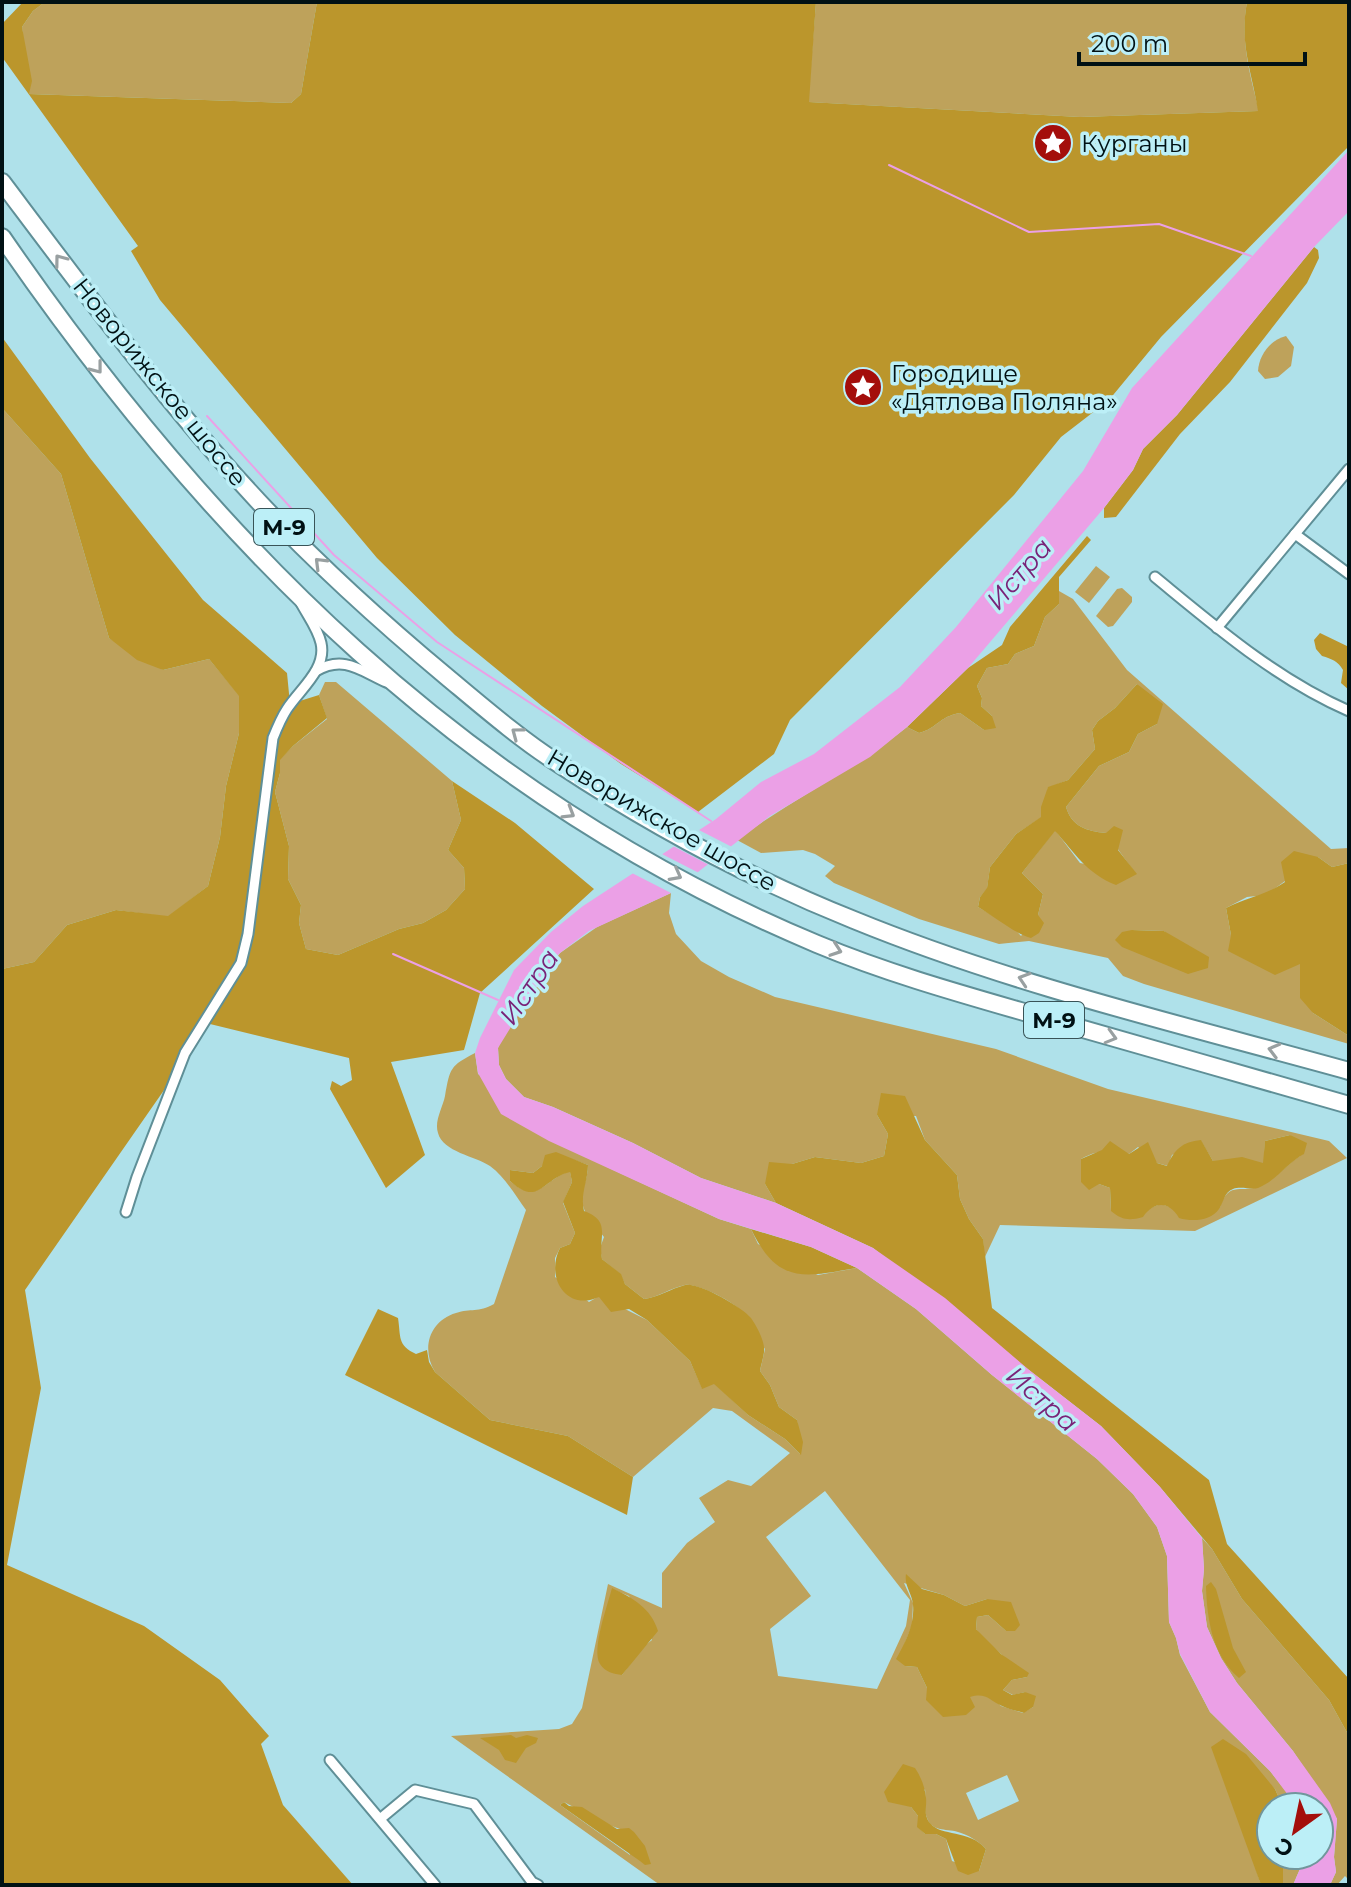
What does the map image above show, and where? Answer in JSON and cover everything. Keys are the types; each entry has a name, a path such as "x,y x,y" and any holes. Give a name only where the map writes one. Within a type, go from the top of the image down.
{"highway":[{"name":"Новорижское шоссе","path":"2,182 110,327 259,501 369,610 482,706 558,764 785,890 898,937 1043,985 1349,1071"},
{"name":"Новорижское шоссе","path":"2,237 82,349 155,441 230,527 342,639 402,690 540,796 715,896 819,945 940,988 1349,1105"}],"street":[{"path":"1217,628 1349,469"},
{"path":"1295,534 1349,574"},
{"path":"1155,577 1267,665 1349,711"},
{"path":"126,1212 185,1053 241,963 248,934 273,738 286,710 316,671 322,647 319,635 297,596"},
{"path":"316,671 335,662 344,663 402,690"},
{"path":"330,1760 435,1885"},
{"path":"380,1819 415,1790 474,1804 532,1882 538,1885"}],"shaded area":[{"path":"23,2 45,2 33,11 22,27 32,81 29,94 291,103 301,94 317,2 816,2 809,102 1080,117 1258,111 1245,45 1247,2 1349,2 1349,146 1161,337 1109,400 1061,437 1014,495 790,720 774,754 698,812 621,764 542,706 455,635 377,558 160,300 131,251 138,246 2,57 2,24"},
{"path":"45,2 317,2 301,94 291,103 29,94 22,27 33,11"},
{"path":"816,2 1247,2 1245,44 1259,111 1080,117 808,102"},
{"path":"1314,247 1318,250 1319,258 1307,283 1230,382 1180,434 1116,517 1104,518 1104,508 1133,470 1143,449 1177,415"},
{"path":"1286,336 1294,347 1291,366 1278,377 1265,379 1258,371 1263,354 1275,341"},
{"path":"2,337 90,458 203,600 287,673 290,704 319,695 327,718 280,760 275,792 289,846 288,879 301,905 299,923 306,949 338,955 399,929 423,923 446,910 465,889 464,868 448,850 461,820 452,781 515,823 594,889 480,993 464,1050 391,1062 425,1155 386,1188 330,1089 332,1081 341,1086 352,1080 349,1058 210,1024 25,1290 41,1388 7,1565 144,1626 220,1680 269,1736 261,1744 283,1805 353,1885 2,1885 2,969 34,962 67,925 116,910 168,916 208,886 239,733 239,696 209,659 163,670 137,660 109,638 61,474 2,408"},
{"path":"2,408 61,474 109,638 163,670 209,659 239,695 239,733 208,886 168,917 116,910 67,925 34,962 2,969"},
{"path":"1087,536 1091,540 1059,577 1059,604 1045,617 1034,646 1015,654 1008,664 987,668 977,686 982,698 981,706 992,716 996,728 984,730 960,713 919,733 907,727 968,668 1002,645 1010,627"},
{"path":"1096,566 1110,577 1089,603 1075,592"},
{"path":"1122,588 1132,597 1132,602 1113,626 1108,627 1096,616 1117,589"},
{"path":"1059,591 1073,599 1127,670 1331,849 1349,848 1349,863 1332,867 1318,857 1266,895 1247,897 1226,908 1231,935 1300,964 1313,1013 1349,1036 1349,1044 1144,984 1123,976 1108,958 1029,941 999,944 919,919 834,883 825,876 835,866 815,854 803,850 761,853 737,840 907,727 919,733 960,713 984,730 992,716 981,706 982,698 977,686 987,668 1008,664 1015,654 1034,646 1045,617 1059,604","holes":["1137,684 1157,724 1138,734 1129,752 1099,766 1066,807 1081,827 1106,833 1136,874 1080,863 1055,830 1022,873 1043,894 1038,915 1021,936 1014,928 978,907 980,897 987,889 990,867 1016,834 1042,817 1048,788 1068,780 1095,749 1092,730","1132,930 1164,931 1208,968"]},
{"path":"1320,633 1349,647 1349,690 1341,683 1341,667 1316,649 1314,640"},
{"path":"325,682 336,682 452,781 461,820 448,850 464,868 465,889 446,910 423,923 399,929 338,955 306,949 299,923 301,905 288,879 289,846 275,792 280,773 279,760 327,719 319,695"},
{"path":"1137,684 1163,704 1157,724 1138,734 1129,752 1099,766 1066,807 1072,819 1087,829 1106,833 1114,826 1123,830 1118,850 1137,874 1116,885 1106,880 1082,862 1055,831 1022,873 1043,894 1038,915 1044,923 1039,933 1031,938 1025,936 978,907 980,897 987,888 990,867 1016,834 1041,817 1048,787 1068,780 1095,749 1092,730"},
{"path":"1294,851 1318,857 1332,867 1349,863 1349,1036 1313,1013 1300,998 1300,964 1275,975 1228,951 1231,935 1226,908 1285,882 1281,862"},
{"path":"671,893 669,913 676,934 701,961 775,997 996,1049 1108,1089 1329,1141 1347,1158 1195,1231 1000,1225 984,1259 983,1239 960,1199 957,1175 925,1140 916,1116 877,1115 888,1134 884,1156 861,1163 815,1157 792,1164 765,1184 776,1203 701,1178 633,1143 524,1097 506,1079 499,1065 498,1048 502,1038 560,953 597,927","holes":["1290,1135 1303,1154 1262,1185 1232,1190 1220,1207 1173,1208 1161,1204 1150,1208 1111,1211 1110,1188 1099,1184 1082,1170 1081,1159 1105,1152 1129,1154 1138,1147 1157,1163 1168,1166 1172,1155 1201,1141 1213,1161 1264,1164 1265,1141"]},
{"path":"1164,931 1209,957 1208,968 1188,974 1122,947 1115,940 1122,932"},
{"path":"475,1053 478,1074 607,1167 719,1219 751,1229 758,1244 818,1275 857,1268 916,1309 1097,1459 1133,1494 1157,1527 1167,1556 1169,1622 1180,1655 1210,1712 1270,1771 1286,1791 1276,1791 1266,1781 1263,1791 1255,1791 1255,1824 1249,1847 1261,1885 660,1885 451,1736 559,1729 572,1724 582,1708 608,1584 662,1608 662,1573 687,1543 715,1522 699,1498 728,1480 751,1486 790,1453 732,1411 713,1408 633,1477 568,1436 490,1420 435,1372 428,1345 434,1329 439,1322 456,1313 494,1304 526,1210 495,1170 446,1145 438,1133 438,1119 450,1074 456,1065","holes":["566,1157 588,1165 582,1204 604,1237 600,1248 602,1259 620,1274 625,1284 644,1299 691,1285 715,1294 741,1311 765,1349 760,1371 779,1407 797,1420 800,1454 785,1439 748,1415 714,1383 702,1388 690,1361 647,1320 599,1296 589,1302 555,1277 555,1258 560,1248 570,1244 575,1233 563,1203 572,1182 570,1171 541,1188 528,1191 510,1181 510,1170 533,1173","825,1491 910,1600 906,1626 877,1689 778,1676 770,1629 811,1596 766,1537","904,1583 944,1595 965,1606 987,1599 1006,1631 988,1615 977,1617 976,1629 1027,1677 1012,1680 1003,1690 1013,1695 1025,1692 1033,1707 1023,1713 1001,1706 992,1698 980,1694 927,1700 927,1688 917,1667 905,1666 903,1648 912,1625 913,1603","612,1589 629,1596 652,1640 622,1675","1007,1775 1019,1801 978,1820 966,1793","925,1789 925,1812 931,1825 966,1835 986,1849 979,1871 952,1861 946,1839 936,1834 925,1834 918,1827 918,1816 911,1807","564,1802 623,1830 630,1855 560,1805"]},
{"path":"881,1093 905,1096 925,1140 957,1175 960,1199 983,1239 992,1308 1209,1480 1227,1544 1349,1679 1349,1736 1329,1700 1242,1599 1212,1549 1160,1487 1101,1426 873,1248 776,1203 765,1184 769,1162 792,1164 815,1157 861,1163 884,1156 888,1134 877,1115"},
{"path":"1290,1135 1307,1143 1304,1154 1264,1185 1230,1190 1216,1213 1201,1220 1179,1218 1171,1208 1161,1205 1152,1208 1143,1217 1122,1218 1111,1211 1110,1188 1099,1184 1089,1190 1081,1182 1081,1159 1102,1150 1110,1141 1129,1154 1148,1142 1157,1163 1167,1166 1180,1147 1201,1140 1213,1161 1242,1157 1263,1163 1265,1141"},
{"path":"556,1152 588,1165 584,1211 593,1215 601,1225 602,1259 621,1274 625,1284 644,1299 685,1285 700,1287 730,1302 751,1318 764,1347 760,1371 779,1407 797,1420 803,1442 801,1455 785,1439 748,1415 714,1384 702,1389 690,1361 647,1320 629,1309 611,1312 599,1297 577,1300 562,1289 555,1270 556,1259 560,1248 570,1244 575,1233 563,1202 572,1182 570,1172 535,1192 520,1189 510,1181 510,1170 533,1173 542,1166 545,1155"},
{"path":"751,1229 811,1247 857,1268 822,1274 794,1273 772,1260"},
{"path":"378,1309 398,1318 401,1340 406,1347 416,1354 427,1350 435,1372 490,1420 568,1436 633,1477 627,1515 345,1375"},
{"path":"1202,1538 1242,1599 1329,1700 1349,1736 1349,1880 1345,1876 1337,1885 1330,1885 1336,1872 1335,1791 1319,1791 1293,1751 1237,1683 1221,1658 1207,1627 1202,1591"},
{"path":"906,1574 922,1589 944,1595 965,1606 987,1599 1011,1602 1020,1625 1015,1631 1006,1631 988,1615 977,1617 976,1629 1001,1654 1029,1673 1027,1677 1012,1680 1003,1690 1012,1695 1025,1692 1036,1696 1033,1707 1024,1713 984,1696 975,1696 970,1697 975,1707 966,1715 943,1717 926,1700 927,1688 917,1667 905,1666 896,1659 912,1619 913,1605"},
{"path":"1211,1582 1216,1589 1233,1648 1246,1672 1239,1678 1223,1659 1213,1636 1206,1586"},
{"path":"612,1588 640,1605 651,1616 658,1631 622,1675 604,1669 598,1657 599,1638"},
{"path":"511,1735 516,1738 527,1735 538,1738 536,1743 526,1748 516,1763 505,1760 499,1750 480,1738"},
{"path":"1223,1739 1246,1754 1276,1791 1255,1791 1255,1868 1211,1747"},
{"path":"903,1764 915,1768 921,1779 930,1823 941,1830 972,1838 986,1849 979,1871 968,1875 958,1871 946,1839 936,1834 925,1834 917,1827 918,1816 911,1807 888,1802 884,1792"},
{"path":"564,1802 569,1806 582,1807 617,1829 629,1828 645,1846 651,1864 645,1865 560,1805"},
{"path":"1256,1871 1283,1871 1283,1885 1261,1885"},
{"path":"1283,1871 1299,1871 1293,1885 1283,1885"}],"water":[{"name":"Истра","path":"1349,150 1349,211 1314,247 1177,415 1143,449 1133,470 1104,508 968,668 907,727 870,757 770,816 671,893 589,931 560,953 498,1048 499,1065 506,1079 524,1097 633,1143 701,1178 776,1203 873,1248 945,1298 1101,1426 1160,1487 1202,1538 1202,1591 1207,1627 1221,1658 1321,1791 1285,1791 1270,1771 1210,1712 1180,1654 1169,1622 1167,1556 1157,1527 1133,1494 1097,1459 916,1309 857,1268 811,1247 719,1219 549,1141 501,1114 478,1073 475,1053 514,970 551,932 583,906 716,819 761,782 814,754 900,687 956,627 1083,471 1132,388"},
{"path":"1335,1864 1336,1872 1330,1885 1293,1885 1299,1871 1335,1871"}],"pier":[{"path":"695,828 734,848 711,866 669,844"},
{"path":"658,852 701,874 675,895 628,871"}],"waterway":[{"path":"889,165 1029,232 1159,224 1251,256"},
{"path":"207,416 334,555 437,642 711,821"},
{"name":"Истра","path":"393,954 498,1000"}],"place":[{"name":"Курганы","path":"1053,143"},
{"name":"Городище «Дятлова Поляна»","path":"863,387"}]}
